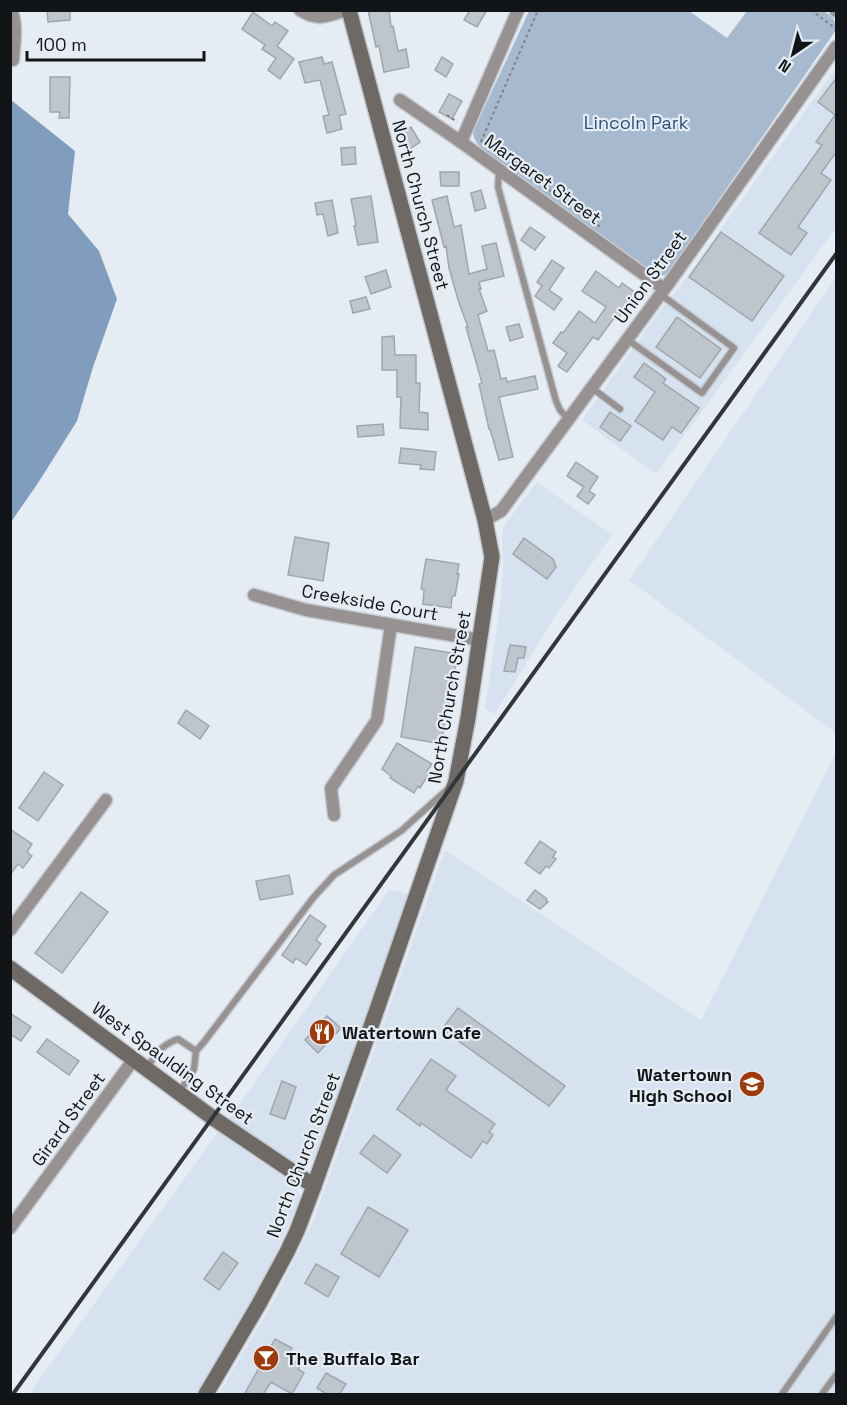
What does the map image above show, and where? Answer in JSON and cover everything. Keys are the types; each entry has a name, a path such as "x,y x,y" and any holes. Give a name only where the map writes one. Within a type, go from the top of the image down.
{"main road":[{"name":"North Church Street","path":"206,1395 275,1275 297,1231 315,1186 456,781 468,718 492,557 347,10"},
{"name":"West Spaulding Street","path":"10,968 213,1118 315,1186"}],"street":[{"path":"11,10 15,27 13,60"},
{"path":"300,10 309,16 318,18 347,10"},
{"path":"461,142 518,10"},
{"name":"Union Street","path":"484,520 501,511 837,47"},
{"name":"Margaret Street","path":"400,100 461,142 662,291"},
{"name":"Creekside Court","path":"254,595 306,610 480,640"},
{"path":"334,814 331,788 377,720 391,625"},
{"path":"10,930 106,800"},
{"name":"Girard Street","path":"10,1228 140,1064"}],"lane":[{"path":"499,170 498,187 556,401 568,419"},
{"path":"627,339 702,393 734,348 662,291"},
{"path":"592,387 620,409"},
{"path":"179,1093 194,1069 196,1051 313,898 334,875 400,831 456,781"},
{"path":"140,1064 170,1042 178,1039 196,1051"},
{"path":"782,1395 837,1317"},
{"path":"822,1395 837,1375"}],"path":[{"path":"481,141 538,10"},
{"path":"811,10 837,29"}],"shaded area":[{"path":"836,68 836,228 656,474 582,420"},
{"path":"11,100 75,151 68,214 99,251 117,299 77,421 11,522"},
{"path":"836,277 836,733 629,580"},
{"path":"537,482 612,535 557,613 495,714 485,709 501,599 502,534 504,526"},
{"path":"836,753 836,1394 219,1394 274,1300 313,1222 445,850 701,1020"},
{"path":"389,890 409,894 314,1159 303,1165 297,1164 229,1119"},
{"path":"218,1132 295,1185 300,1199 256,1293 196,1394 29,1394"}],"green space":[{"name":"Lincoln Park","path":"529,11 689,11 727,38 747,11 823,11 833,18 836,30 670,270 664,275 657,276 494,158 475,140 473,132"}],"building":[{"path":"47,10 70,10 70,20 48,22"},
{"path":"368,10 389,10 398,51 406,49 409,67 384,72"},
{"path":"470,10 487,10 477,27 464,20"},
{"path":"253,12 272,26 275,22 288,31 277,46 294,59 280,79 268,70 276,58 262,49 265,45 242,29"},
{"path":"322,57 324,64 332,62 346,114 339,116 342,129 327,133 323,116 329,115 320,80 305,83 299,62"},
{"path":"442,57 453,64 446,77 435,70"},
{"path":"50,77 70,77 69,118 59,118 60,112 50,112"},
{"path":"837,77 837,151 821,173 831,180 798,227 807,233 791,255 759,233 822,145 816,142 835,115 818,102"},
{"path":"449,94 462,101 452,119 439,112"},
{"path":"411,127 420,142 410,149 400,134"},
{"path":"355,147 356,164 342,165 341,148"},
{"path":"440,172 459,172 459,186 441,186"},
{"path":"481,190 486,208 475,211 471,193"},
{"path":"371,196 378,242 358,245 351,199"},
{"path":"447,196 454,227 461,225 469,274 487,269 482,246 496,243 504,276 479,282 481,289 479,289 487,311 478,315 488,351 494,350 501,379 506,378 507,382 535,376 538,389 499,397 513,457 499,460 489,429 479,384 482,383 432,200"},
{"path":"332,200 338,233 328,236 323,214 317,215 315,203"},
{"path":"530,227 545,237 535,250 521,240"},
{"path":"721,232 784,276 752,321 689,277"},
{"path":"552,260 564,268 549,290 562,299 554,310 535,296 542,286 537,282"},
{"path":"386,270 391,287 371,294 365,277"},
{"path":"596,271 619,288 622,283 636,293 617,320 614,318 598,340 593,337 567,372 558,366 567,353 553,343 579,311 595,323 606,307 582,291"},
{"path":"366,297 370,309 353,313 350,301"},
{"path":"677,317 721,349 700,378 656,347"},
{"path":"519,324 523,337 510,341 506,327"},
{"path":"394,336 395,355 416,355 416,383 420,383 419,412 428,413 428,430 400,428 401,397 397,397 397,370 382,370 382,337"},
{"path":"644,363 666,379 663,383 699,408 681,433 672,427 663,440 635,421 655,392 634,377"},
{"path":"610,412 631,426 620,441 600,427"},
{"path":"383,424 384,435 358,437 357,426"},
{"path":"401,448 436,452 434,470 420,469 421,465 399,463"},
{"path":"576,462 598,477 589,491 595,495 588,504 577,496 584,487 567,476"},
{"path":"295,537 329,543 323,581 288,575"},
{"path":"524,538 553,559 556,567 547,579 513,554"},
{"path":"426,559 459,564 451,608 423,604 424,590 421,589"},
{"path":"510,645 526,647 524,658 518,658 515,672 504,671"},
{"path":"415,647 458,654 441,744 401,737"},
{"path":"186,710 209,726 200,739 178,723"},
{"path":"397,743 432,764 427,771 430,772 414,793 390,778 391,776 382,769"},
{"path":"44,772 63,785 38,821 19,808"},
{"path":"10,829 32,844 27,852 32,856 23,868 18,864 10,875"},
{"path":"540,841 556,852 553,857 556,859 540,874 525,863"},
{"path":"289,875 293,894 260,900 256,881"},
{"path":"535,890 548,902 540,909 527,900"},
{"path":"81,892 108,912 62,973 35,953"},
{"path":"310,915 326,926 316,940 321,944 306,965 296,958 293,963 282,955"},
{"path":"458,1008 565,1086 549,1106 442,1029"},
{"path":"10,1013 31,1027 21,1041 10,1034"},
{"path":"327,1016 341,1028 318,1053 305,1040"},
{"path":"47,1039 79,1061 69,1075 37,1052"},
{"path":"431,1059 456,1076 446,1090 495,1124 489,1132 493,1135 487,1144 483,1141 471,1158 397,1109"},
{"path":"282,1081 296,1087 285,1119 270,1114"},
{"path":"374,1135 401,1155 387,1173 360,1153"},
{"path":"368,1207 408,1230 379,1277 341,1254"},
{"path":"223,1252 238,1263 219,1290 204,1279"},
{"path":"316,1264 339,1277 328,1297 305,1283"},
{"path":"275,1339 292,1348 287,1358 301,1365 298,1369 304,1373 292,1394 271,1382 263,1395 244,1395"},
{"path":"326,1373 346,1384 339,1395 328,1395 317,1388"}],"railway":[{"path":"13,1394 836,254"}],"place":[{"name":"Watertown Cafe","path":"322,1032"},
{"name":"Watertown High School","path":"752,1084"},
{"name":"The Buffalo Bar","path":"266,1358"}]}
